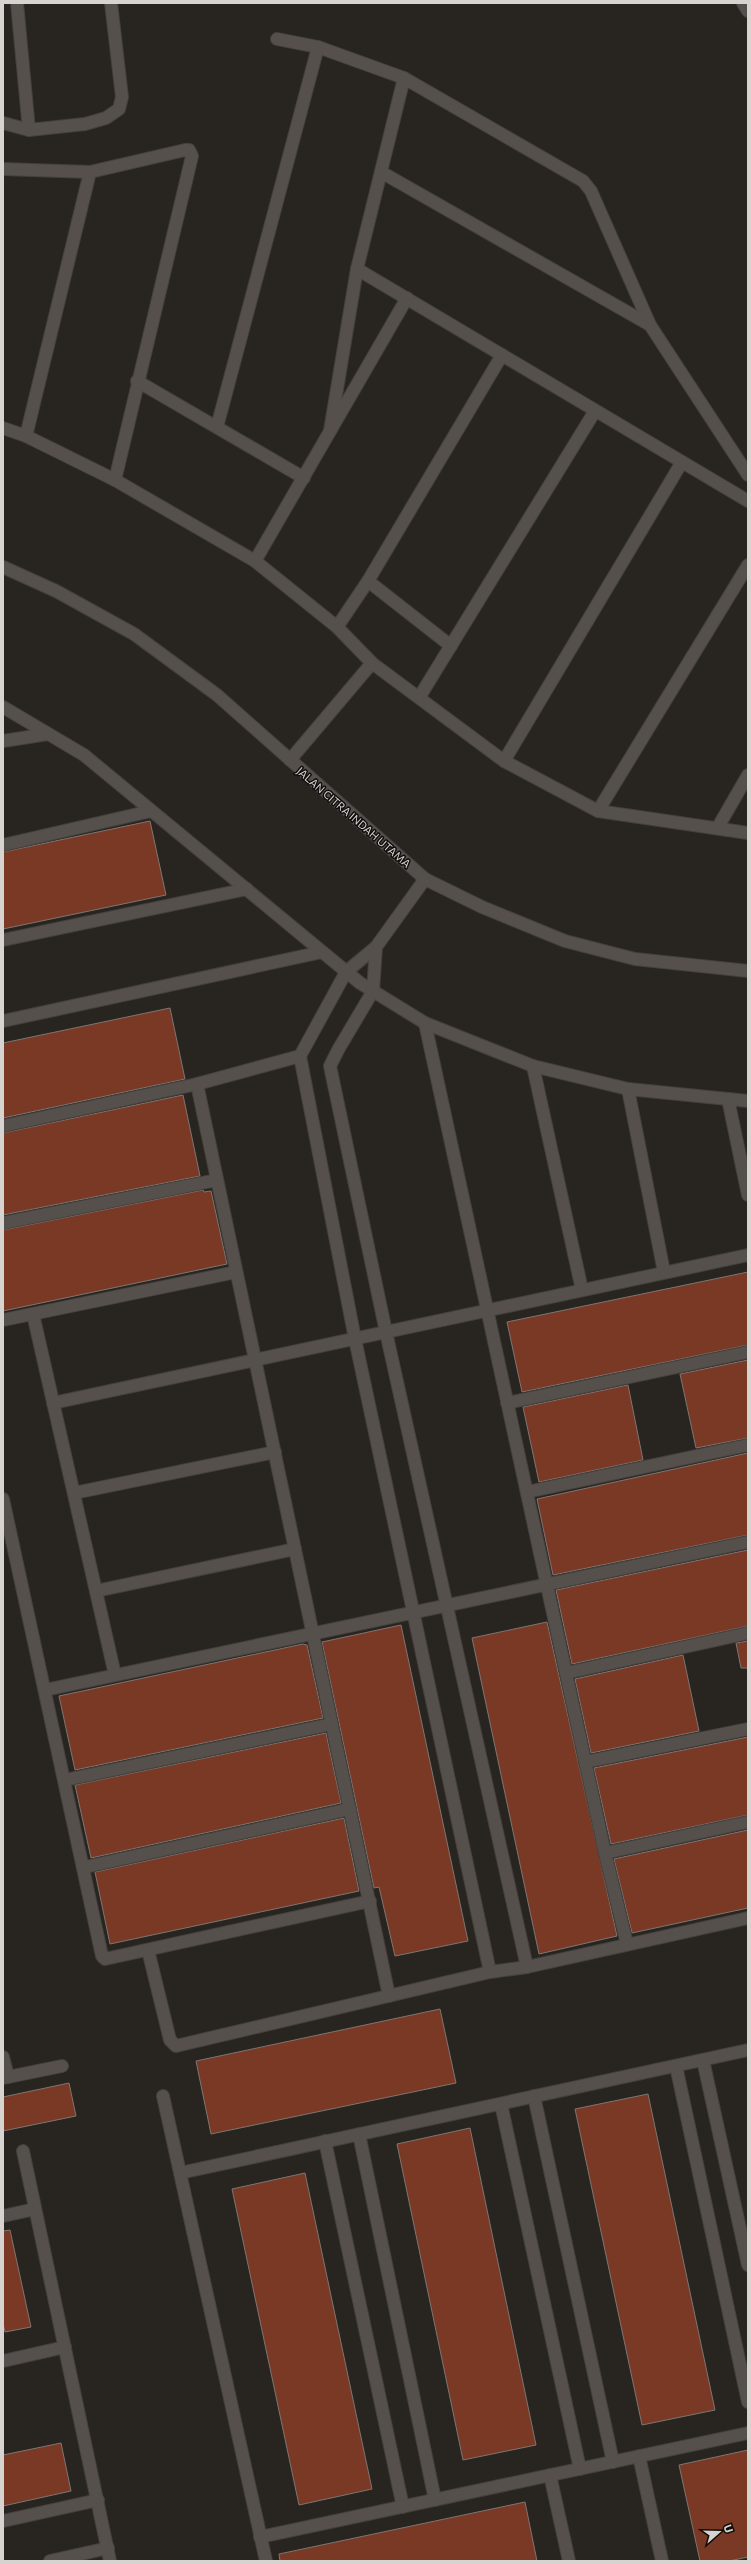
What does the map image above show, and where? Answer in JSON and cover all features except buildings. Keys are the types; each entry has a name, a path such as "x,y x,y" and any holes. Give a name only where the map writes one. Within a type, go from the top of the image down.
{"street":[{"path":"17,3 29,130"},
{"path":"3,123 29,130 85,124 106,118 119,109 122,97 111,3"},
{"path":"743,3 748,11"},
{"path":"277,39 318,47 404,78 586,183 650,325 748,475"},
{"path":"217,427 318,47"},
{"path":"330,431 356,269 404,78"},
{"path":"3,169 90,172 185,150 189,150 192,156 137,381 115,480"},
{"path":"26,436 90,172"},
{"path":"381,172 650,325"},
{"path":"356,269 748,501"},
{"path":"255,561 407,298"},
{"path":"338,627 368,581 502,355"},
{"path":"137,381 304,478"},
{"path":"420,696 595,411"},
{"path":"3,428 26,436 115,480 255,561 338,627 372,663 420,696 504,761 598,811 718,827 748,833"},
{"path":"504,761 682,462"},
{"path":"598,811 748,565"},
{"name":"JALAN CITRA INDAH UTAMA","path":"3,567 56,591 134,634 216,695 425,879 482,907 565,941 635,959 748,971"},
{"path":"368,581 451,646"},
{"path":"290,760 372,663"},
{"path":"3,707 84,755 346,972 425,1023 533,1066 628,1089 748,1101"},
{"path":"3,741 48,734"},
{"path":"718,827 748,775"},
{"path":"3,845 151,811"},
{"path":"425,879 376,947 346,972 300,1056 355,1339 490,1972"},
{"path":"3,940 247,889"},
{"path":"376,947 374,991 330,1066 386,1332 527,1967"},
{"path":"3,1021 322,952"},
{"path":"425,1023 585,1762 627,1944"},
{"path":"3,1126 197,1084 300,1056"},
{"path":"533,1066 582,1290"},
{"path":"197,1084 389,1996"},
{"path":"628,1089 664,1272"},
{"path":"728,1099 748,1195"},
{"path":"3,1223 217,1180"},
{"path":"53,1403 748,1255"},
{"path":"3,1320 236,1272"},
{"path":"33,1314 115,1675"},
{"path":"507,1403 748,1352"},
{"path":"526,1492 748,1445"},
{"path":"74,1493 275,1452"},
{"path":"3,1499 85,1867 102,1956 105,1959 370,1901"},
{"path":"45,1690 748,1542"},
{"path":"96,1591 295,1549"},
{"path":"566,1673 748,1633"},
{"path":"66,1780 332,1724"},
{"path":"585,1762 748,1729"},
{"path":"85,1867 350,1809"},
{"path":"605,1853 748,1822"},
{"path":"148,1950 170,2040 176,2046 490,1972 527,1967 748,1918"},
{"path":"180,2173 748,2050"},
{"path":"3,2057 5,2078 62,2066"},
{"path":"703,2060 748,2266"},
{"path":"676,2066 748,2402"},
{"path":"163,2096 266,2561"},
{"path":"534,2096 613,2462"},
{"path":"500,2104 580,2468"},
{"path":"359,2134 435,2500"},
{"path":"325,2141 403,2507"},
{"path":"22,2151 110,2561"},
{"path":"3,2216 35,2209"},
{"path":"3,2361 65,2347"},
{"path":"260,2537 748,2433"},
{"path":"639,2456 662,2561"},
{"path":"550,2475 569,2561"},
{"path":"3,2521 98,2500"},
{"path":"50,2561 108,2548"}]}
